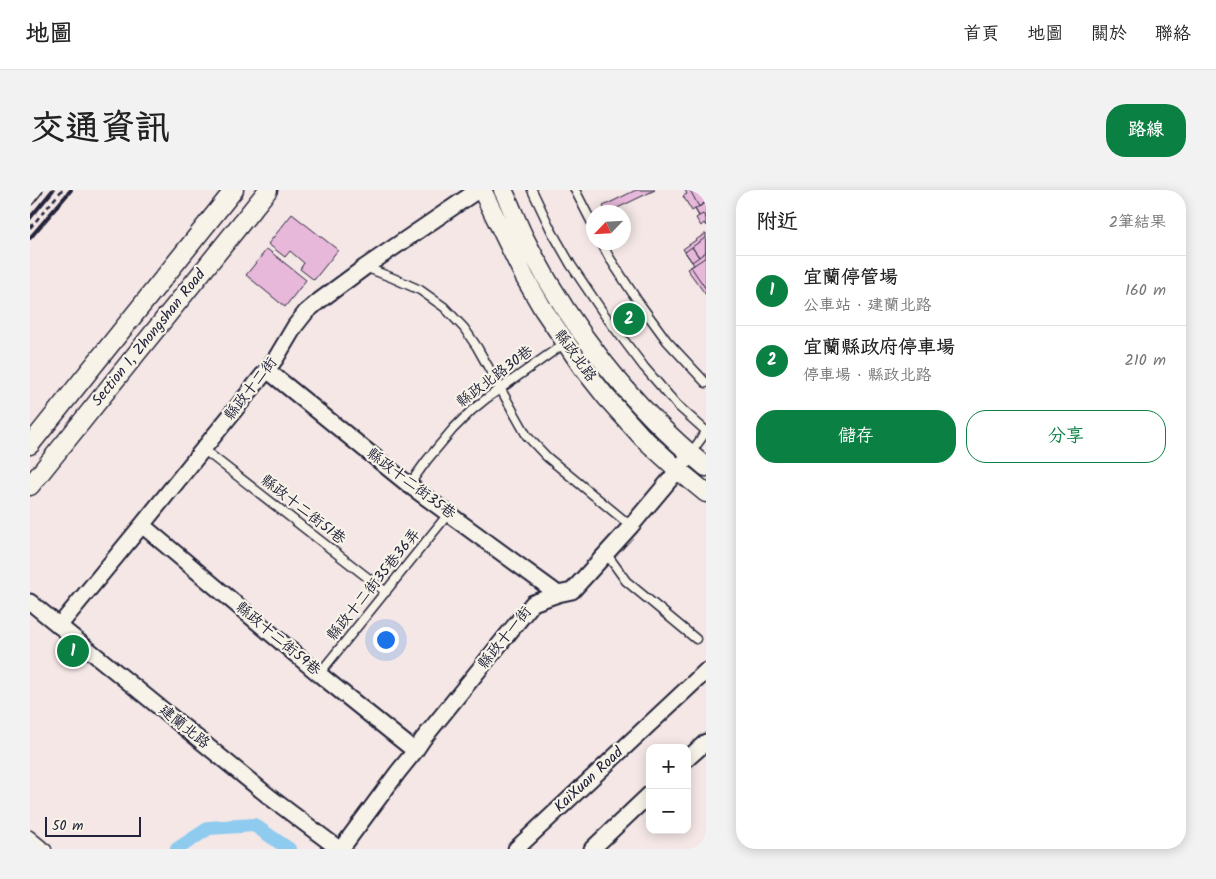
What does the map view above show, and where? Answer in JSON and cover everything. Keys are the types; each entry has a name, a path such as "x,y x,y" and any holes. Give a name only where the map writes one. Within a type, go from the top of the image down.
{"street":[{"name":"Section 1, Zhongshan Road","path":"30,445 234,190"},
{"name":"Section 1, Zhongshan Road","path":"30,486 268,190"},
{"name":"縣政十二街","path":"59,626 267,370 306,312 365,267 478,190"},
{"name":"縣政北路","path":"482,190 524,278 542,309 583,368 642,438 706,493"},
{"name":"縣政北路","path":"503,190 530,247 559,299 584,337 630,395 663,429 706,467"},
{"name":"縣政十二街35巷","path":"267,370 409,485 558,594"},
{"name":"縣政十一街","path":"340,849 423,739 533,603 572,591 631,526 690,454"},
{"name":"縣政十二街59巷","path":"142,525 319,674 415,751"},
{"name":"建蘭北路","path":"30,602 272,798 340,849"},
{"name":"KaiXuan Road","path":"516,849 706,671"},
{"path":"691,755 706,742"},
{"path":"592,849 646,798"}],"lane":[{"path":"30,200 38,190"},
{"path":"532,190 550,230 604,314 644,368 677,404 706,431 690,454"},
{"path":"575,190 586,211"},
{"path":"606,250 667,341 706,383"},
{"path":"365,267 420,290 444,307 464,328 477,347 527,436 547,457 631,526"},
{"name":"縣政北路30巷","path":"409,485 427,460 471,411 565,343"},
{"name":"縣政十二街51巷","path":"203,450 386,592"},
{"name":"縣政十二街35巷36弄","path":"319,674 449,513"},
{"path":"606,553 626,581 696,639"},
{"path":"30,835 47,849"}],"path":[{"path":"30,228 62,190"}],"building":[{"path":"636,190 655,190 624,205 605,205"},
{"path":"685,190 706,190 706,226 704,223 701,226 696,218 699,216 695,209 692,211 683,196 687,194"},
{"path":"690,190 703,190 706,195 706,202 699,207"},
{"path":"706,202 706,218 703,214 699,216 695,209"},
{"path":"292,214 338,250 314,280 300,269 304,263 290,251 285,257 268,244"},
{"path":"706,233 706,295 687,269 694,265 683,249"},
{"path":"705,238 706,252 699,257 692,247"},
{"path":"692,247 699,257 692,262 685,252"},
{"path":"267,249 306,280 285,307 246,275"},
{"path":"706,257 706,289 691,267"}],"waterway":[{"path":"177,849 209,828 254,825 289,849"}],"railway":[{"path":"30,218 53,190"},
{"path":"30,238 71,190"}],"place":[{"name":"宜蘭縣政府停車場","path":"629,319"},
{"name":"宜蘭停管場","path":"73,651"}]}
